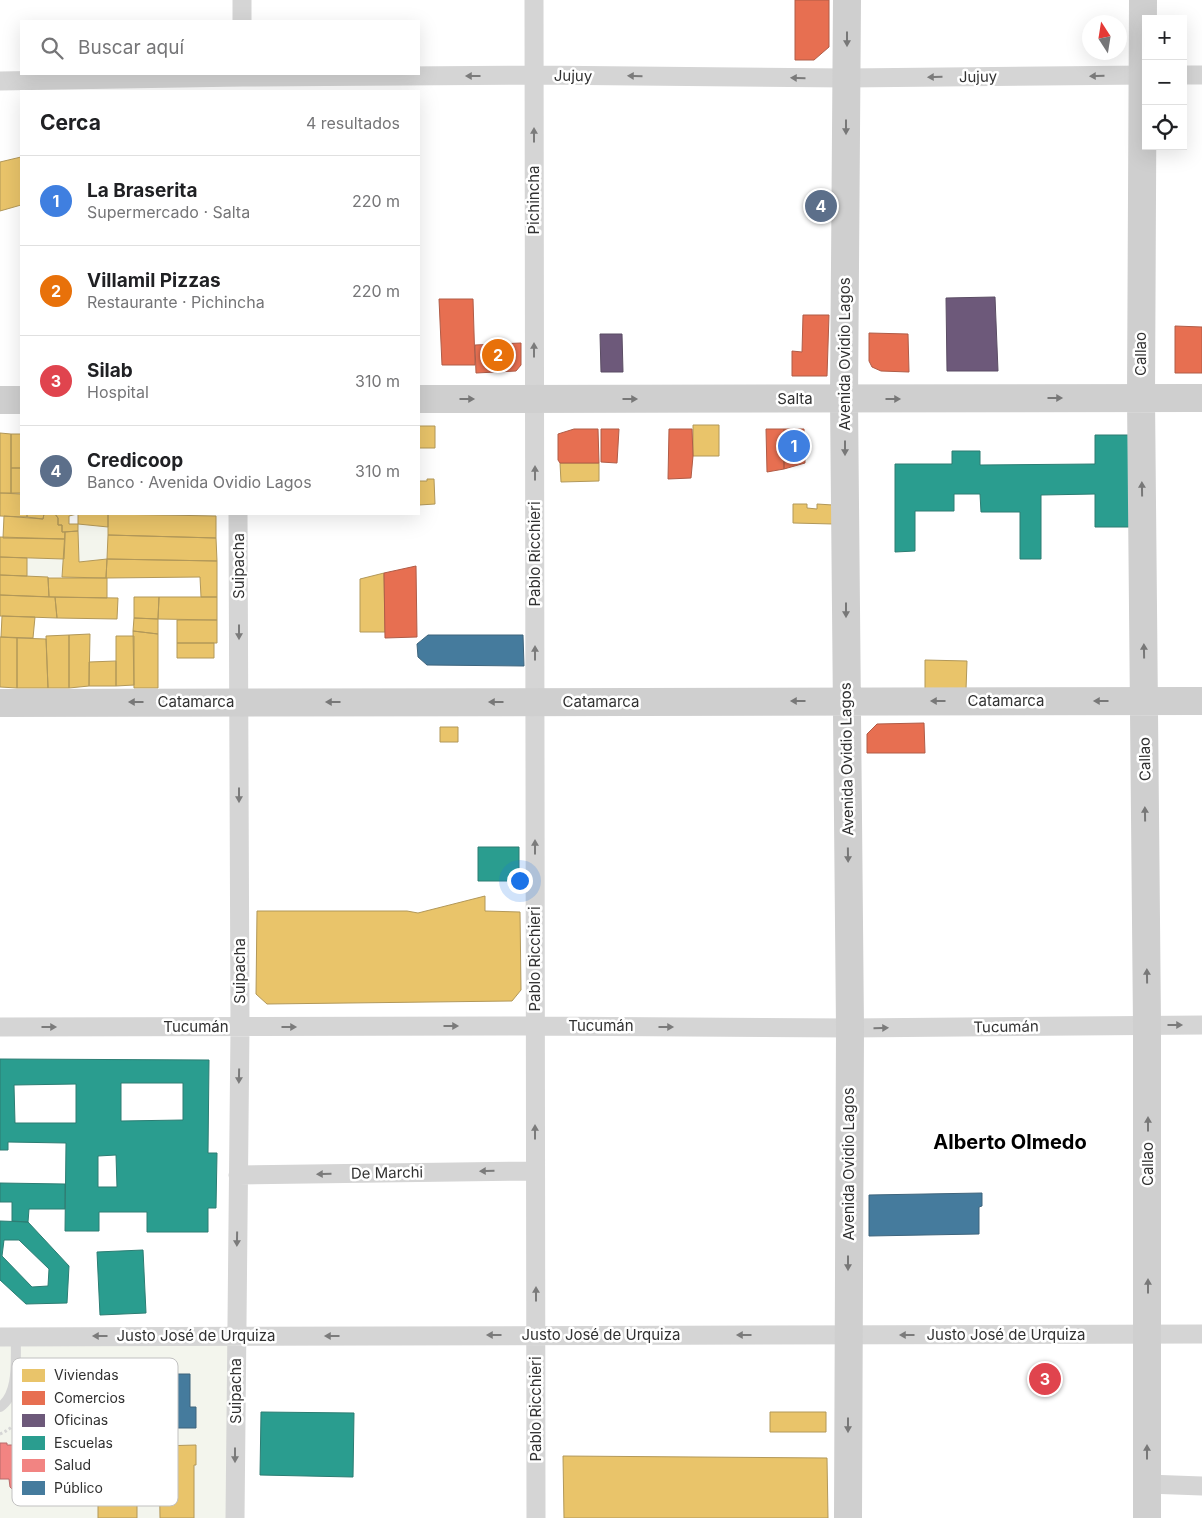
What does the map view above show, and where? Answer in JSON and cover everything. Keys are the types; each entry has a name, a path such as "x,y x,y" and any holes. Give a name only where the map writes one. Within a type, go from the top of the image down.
{"main road":[{"name":"Avenida Ovidio Lagos","path":"846,0 844,399 850,1028 848,1518"},
{"name":"Callao","path":"1143,0 1144,60"},
{"name":"Callao","path":"1144,105 1141,398 1148,1025 1147,1518"},
{"name":"Salta","path":"420,400 1202,398"},
{"path":"0,400 20,400"},
{"name":"Catamarca","path":"0,703 1202,701"}],"street":[{"path":"242,0 242,20"},
{"name":"Pichincha","path":"534,0 534,399"},
{"name":"Jujuy","path":"0,81 242,81 534,75 847,78 1142,75"},
{"path":"1187,75 1202,75"},
{"name":"Pablo Ricchieri","path":"534,399 536,1518"},
{"name":"Suipacha","path":"235,1518 240,1028 238,515"},
{"name":"Tucumán","path":"0,1027 535,1026 850,1028 1202,1025"},
{"name":"De Marchi","path":"238,1175 536,1171"},
{"name":"Justo José de Urquiza","path":"8,1337 1202,1334"},
{"path":"1147,1484 1202,1486"}],"lane":[{"path":"8,1337 12,1362"},
{"path":"0,1407 10,1396 12,1390"}],"path":[{"path":"0,1434 12,1427"}],"shaded area":[{"path":"78,524 108,527 107,559 79,562"},
{"path":"27,558 64,559 62,577 27,576"},
{"path":"236,1336 235,1518 0,1518 0,1337"}],"building: Viviendas":[{"path":"20,157 20,205 0,211 0,162"},
{"path":"693,425 719,425 719,456 693,456"},
{"path":"420,426 435,426 435,448 420,448"},
{"path":"0,433 11,434 11,493 0,493"},
{"path":"11,434 20,434 20,468 11,468"},
{"path":"560,463 599,463 599,481 561,482"},
{"path":"11,468 20,468 20,493 11,493"},
{"path":"427,479 434,479 435,504 420,505 420,481 427,481"},
{"path":"0,493 20,494 20,515 27,515 27,517 0,516"},
{"path":"793,504 807,504 807,508 817,509 817,504 833,505 833,524 793,523"},
{"path":"27,515 44,515 43,519 27,517"},
{"path":"44,515 56,515 58,518 58,525 62,525 62,532 65,532 65,539 3,538 4,516 43,519"},
{"path":"56,515 73,515 69,516 69,524 78,524 78,531 62,532 62,525 58,525 58,518"},
{"path":"78,515 108,515 108,527 78,524"},
{"path":"108,515 216,516 216,538 108,535"},
{"path":"78,531 79,562 107,559 106,578 62,577 65,532"},
{"path":"108,535 216,538 217,561 107,559"},
{"path":"0,537 65,539 64,559 0,557"},
{"path":"0,557 27,558 27,576 0,575"},
{"path":"107,559 217,561 217,597 201,597 200,577 106,578"},
{"path":"384,573 385,632 360,632 360,579"},
{"path":"0,575 48,577 49,597 0,595"},
{"path":"48,578 107,578 107,598 49,597"},
{"path":"0,595 55,597 57,618 0,616"},
{"path":"55,597 118,598 117,619 57,618"},
{"path":"134,597 159,597 158,619 134,618"},
{"path":"159,597 217,597 217,620 158,619"},
{"path":"2,616 35,617 33,638 1,637"},
{"path":"134,618 158,619 158,634 133,631"},
{"path":"177,620 217,620 217,643 177,643"},
{"path":"133,631 158,634 158,688 134,688"},
{"path":"90,634 89,686 69,688 69,635"},
{"path":"69,635 69,688 48,688 46,636"},
{"path":"116,636 134,636 134,685 116,686"},
{"path":"0,637 17,638 17,688 0,687"},
{"path":"17,638 46,639 48,688 17,688"},
{"path":"177,643 214,643 214,658 177,658"},
{"path":"925,660 967,661 966,690 925,689"},
{"path":"116,661 116,686 89,686 89,662"},
{"path":"440,727 458,727 458,742 440,742"},
{"path":"485,896 485,911 520,912 521,990 512,1001 267,1004 256,994 257,911 407,911 418,913"},
{"path":"770,1412 826,1412 826,1432 770,1432"},
{"path":"178,1445 196,1445 194,1518 160,1518 160,1506 178,1506"},
{"path":"563,1456 827,1458 828,1518 564,1518"},
{"path":"98,1506 137,1506 137,1518 98,1518"}],"building: Comercios":[{"path":"795,0 829,0 829,47 814,60 795,60"},
{"path":"439,299 473,299 475,365 442,365"},
{"path":"803,315 829,315 827,376 792,376 792,351 802,352"},
{"path":"1175,326 1202,327 1202,373 1175,373"},
{"path":"869,333 908,334 909,372 881,371 872,367 869,361"},
{"path":"521,343 521,365 516,371 476,373 475,345"},
{"path":"574,429 598,429 599,463 560,463 558,460 558,434"},
{"path":"601,429 619,429 617,463 601,462"},
{"path":"669,429 692,429 693,456 691,478 668,479"},
{"path":"766,429 784,429 784,469 767,472"},
{"path":"784,429 804,429 805,463 784,469"},
{"path":"416,566 417,637 385,638 384,573"},
{"path":"924,723 925,753 867,753 867,734 877,724"}],"building: Oficinas":[{"path":"995,297 998,371 947,371 946,298"},
{"path":"600,334 622,334 623,372 601,372"}],"building: Escuelas":[{"path":"1095,435 1132,435 1132,527 1095,527 1095,494 1041,495 1041,559 1020,559 1020,512 981,512 980,494 954,494 954,511 915,511 915,551 895,552 895,464 952,464 952,451 980,451 980,465 1095,464"},
{"path":"478,847 519,847 519,881 478,881"},
{"path":"0,1059 209,1060 208,1153 217,1153 216,1208 208,1208 208,1232 147,1232 147,1212 99,1212 99,1231 65,1231 66,1143 8,1142 8,1150 0,1150","holes":["121,1083 183,1083 183,1120 121,1121","76,1084 76,1123 15,1123 14,1085","116,1155 117,1187 98,1187 98,1156"]},
{"path":"0,1183 65,1184 65,1209 29,1209 28,1222 12,1221 12,1202 0,1202"},
{"path":"0,1221 28,1222 69,1266 67,1303 26,1304 0,1280","holes":["4,1240 19,1240 49,1269 48,1286 32,1287 2,1256"]},
{"path":"143,1250 146,1313 100,1315 97,1252"},
{"path":"261,1412 354,1413 353,1477 260,1475"}],"building: Salud":[{"path":"0,1443 7,1443 7,1445 12,1445 12,1489 9,1479 0,1479"}],"building: Público":[{"path":"428,635 523,635 524,666 427,665 418,657 417,644"},
{"path":"982,1193 982,1206 979,1207 979,1234 869,1236 869,1195"},
{"path":"178,1374 190,1374 190,1407 196,1407 196,1428 178,1428"}],"place":[{"name":"Credicoop","path":"821,206"},
{"name":"Villamil Pizzas","path":"498,355"},
{"name":"La Braserita","path":"794,446"},
{"name":"Silab","path":"1045,1379"}],"district":[{"name":"Alberto Olmedo","path":"1010,1142"}]}
